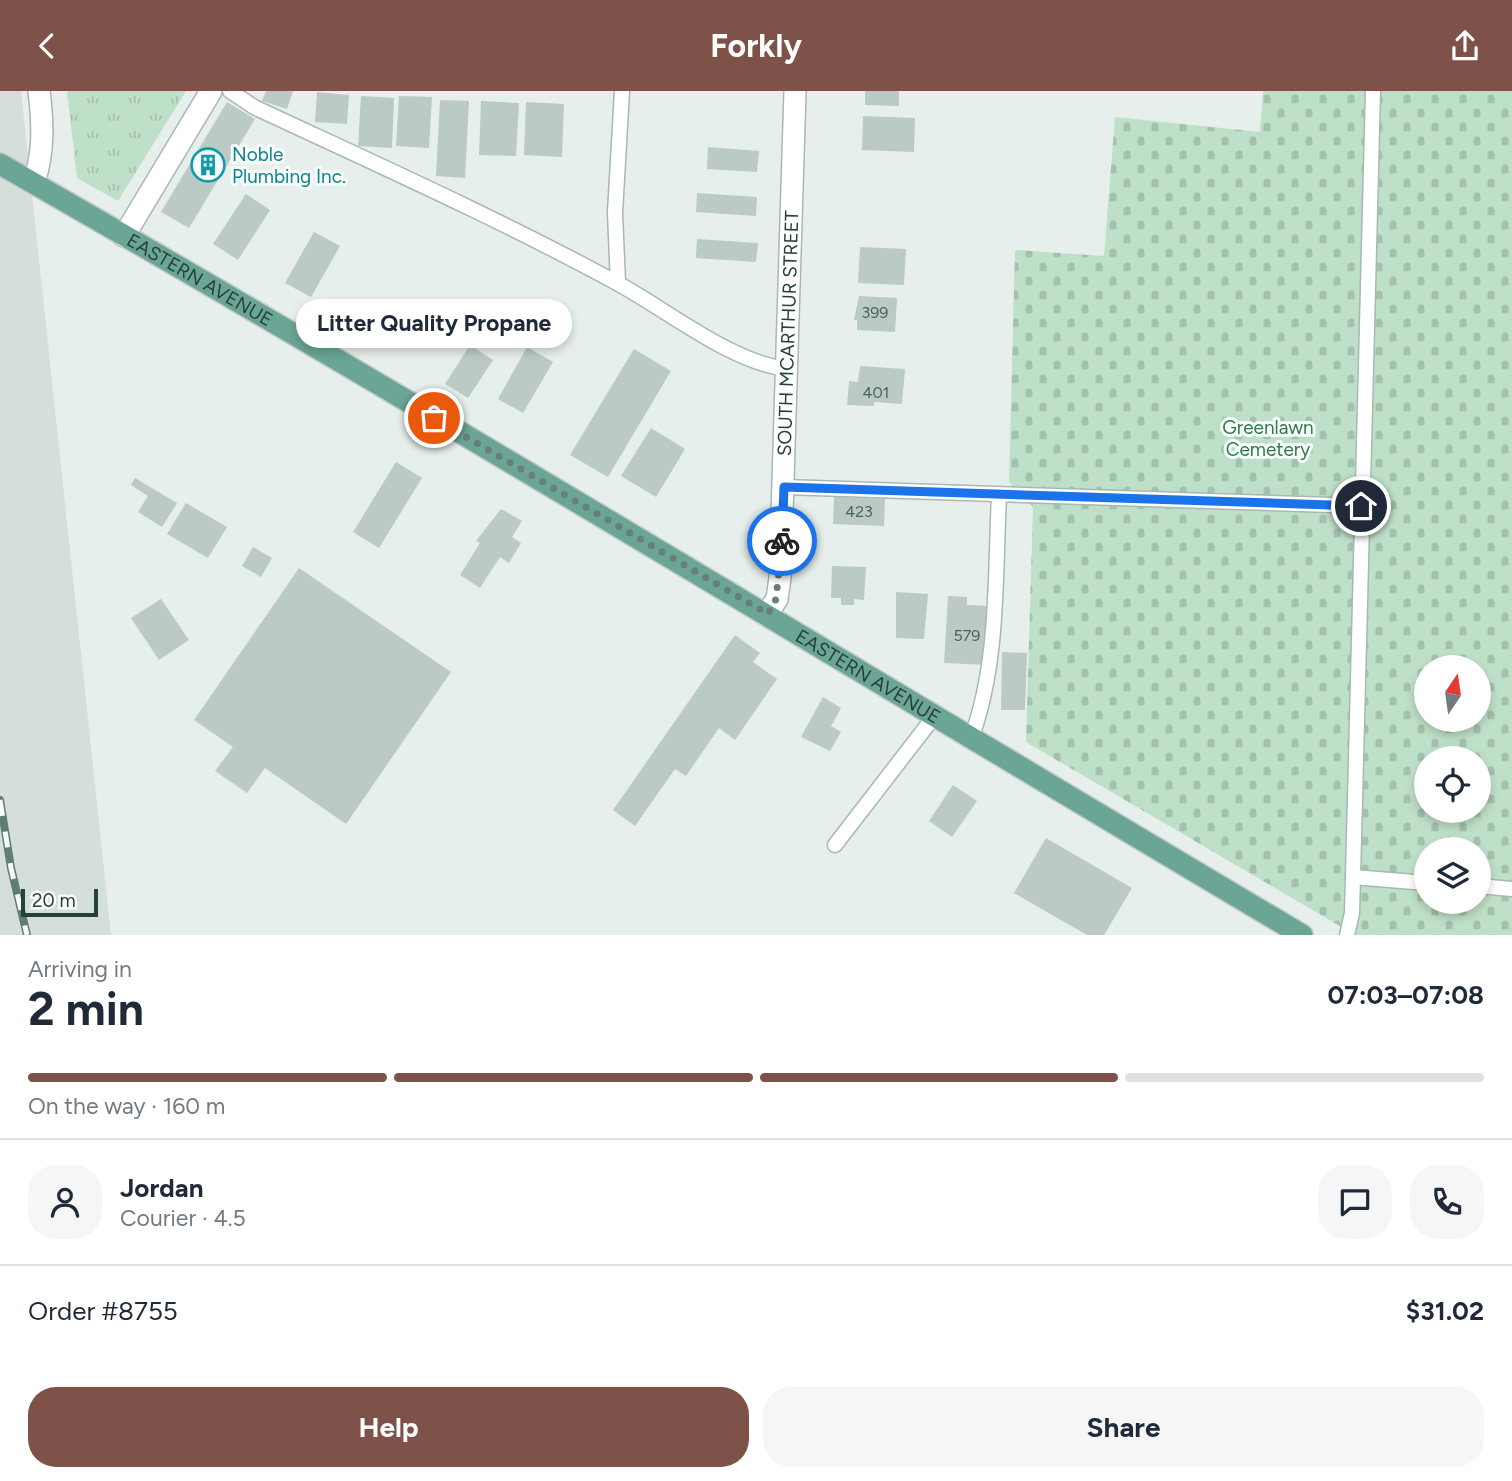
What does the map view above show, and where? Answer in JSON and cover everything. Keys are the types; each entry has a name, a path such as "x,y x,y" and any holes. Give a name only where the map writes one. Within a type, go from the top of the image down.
{"main road":[{"name":"EASTERN AVENUE","path":"0,164 768,614 933,717 1302,935"}],"street":[{"path":"34,183 41,160 43,131 39,91"},
{"path":"124,236 211,91"},
{"name":"SOUTH MCARTHUR STREET","path":"768,614 776,599 780,578 795,91"}],"lane":[{"path":"230,91 254,107 457,202 618,283 750,360 787,369"},
{"path":"618,283 615,213 622,91"},
{"path":"1347,935 1352,913 1373,91"},
{"path":"784,487 1361,506"},
{"path":"971,739 980,715 989,666 999,495"},
{"path":"835,845 933,717"},
{"path":"1353,877 1414,882"},
{"path":"1491,887 1512,889"}],"shaded area":[{"path":"0,91 21,91 111,935 0,935"}],"green space":[{"path":"67,91 186,91 118,201 77,178"},
{"name":"Greenlawn Cemetery","path":"1263,91 1512,91 1512,935 1355,935 1026,742 1033,507 1009,482 1015,250 1104,256 1115,117 1260,132"}],"building":[{"path":"266,91 293,91 287,109 262,101"},
{"path":"865,91 899,91 899,106 865,105"},
{"path":"317,92 349,95 347,124 315,122"},
{"path":"361,96 394,98 392,148 358,146"},
{"path":"399,96 432,97 429,148 396,146"},
{"path":"440,100 469,101 465,178 436,176"},
{"path":"481,101 519,103 516,156 479,155"},
{"name":"Noble Plumbing Inc.","path":"227,102 255,119 189,228 161,212"},
{"path":"526,102 564,104 562,157 524,155"},
{"path":"863,116 915,118 914,152 862,150"},
{"path":"708,147 759,151 757,172 707,169"},
{"path":"697,193 757,197 756,216 696,212"},
{"path":"246,194 270,210 238,260 213,244"},
{"path":"314,232 340,246 311,297 285,283"},
{"path":"697,239 758,243 756,262 696,258"},
{"path":"860,247 906,249 904,285 858,283"},
{"path":"859,296 897,298 895,332 857,330 857,320 854,320"},
{"path":"470,345 493,360 468,398 445,384"},
{"path":"527,347 553,362 523,413 498,399"},
{"path":"634,349 671,371 608,477 570,455"},
{"path":"860,366 905,369 902,404 874,402 874,406 847,405 849,381 858,382"},
{"path":"651,428 685,449 656,497 621,476"},
{"path":"396,462 422,478 379,548 353,532"},
{"path":"135,478 177,503 162,527 138,512 148,496 131,485"},
{"path":"834,497 885,499 884,526 833,524"},
{"path":"186,503 227,527 208,558 167,534"},
{"path":"501,509 522,521 512,537 521,543 509,563 500,557 480,588 460,575 480,543 476,541"},
{"path":"253,547 272,558 261,577 242,566"},
{"path":"832,566 866,567 864,600 854,599 854,605 841,605 841,598 831,598"},
{"path":"299,568 451,672 346,824 265,768 247,793 215,771 233,747 194,720"},
{"path":"896,592 928,594 924,639 896,638"},
{"path":"948,596 967,597 967,605 989,606 987,665 944,663"},
{"path":"161,599 189,640 159,660 131,618"},
{"path":"735,635 760,653 753,662 777,679 735,740 719,728 686,776 675,769 635,826 613,810"},
{"path":"1002,652 1027,653 1025,710 1001,710"},
{"path":"823,697 841,708 831,726 841,732 830,751 801,737"},
{"path":"953,785 977,801 952,837 929,821"},
{"path":"1046,838 1132,888 1104,935 1087,935 1014,893"}],"railway":[{"path":"0,800 11,868 27,935"}],"way so far":[{"path":"434,418 768,614 776,599 782,541"}],"place":[{"name":"Noble Plumbing Inc.","path":"208,165"},
{"name":"Litter Quality Propane","path":"434,418"}],"route":[{"path":"782,541 784,487 1361,506"}]}
